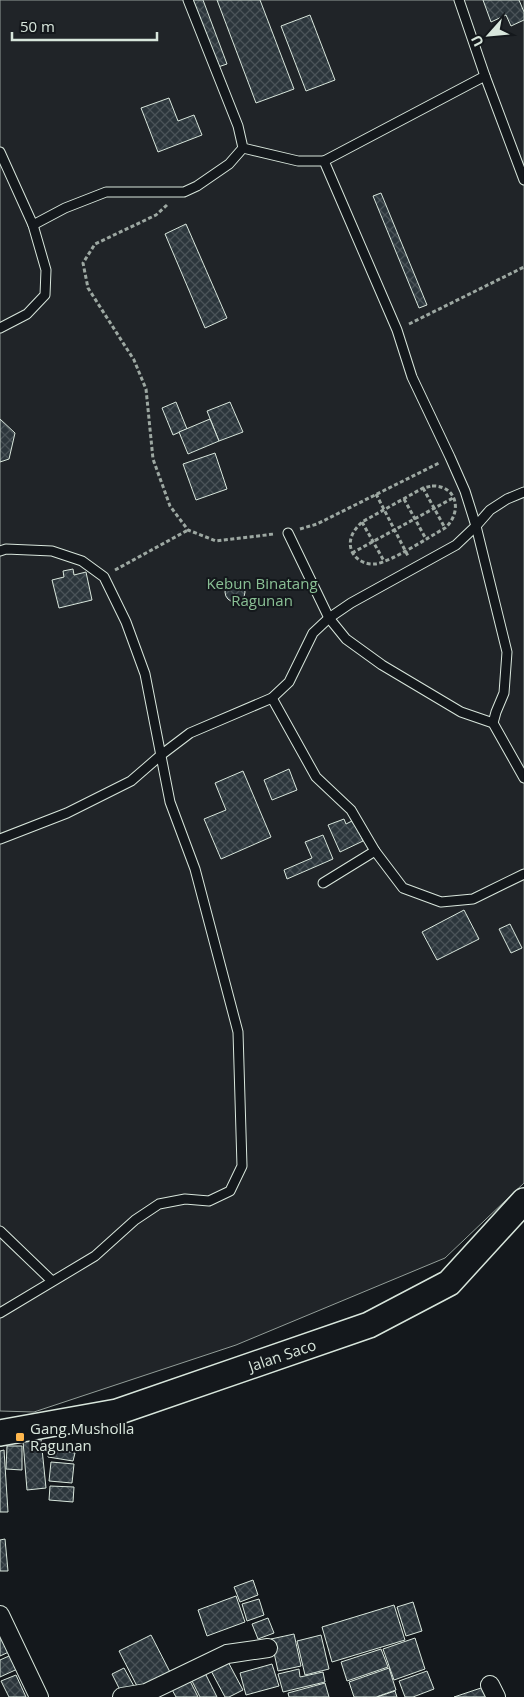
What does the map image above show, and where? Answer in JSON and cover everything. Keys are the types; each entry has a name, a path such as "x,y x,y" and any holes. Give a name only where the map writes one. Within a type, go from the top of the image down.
{"main road":[{"name":"Jalan Saco","path":"0,1433 116,1412 369,1325 449,1283 524,1201"}],"street":[{"path":"0,1615 40,1697"},
{"path":"122,1697 146,1693 227,1654 268,1648"}],"lane":[{"path":"33,225 65,208 106,192 184,192 197,186 229,164 242,148 238,126 188,0"},
{"path":"459,0 524,180"},
{"path":"242,148 298,161 324,161 485,76"},
{"path":"0,152 33,225 46,270 45,295 27,314 0,328"},
{"path":"324,161 397,330 412,377 465,492 476,526 506,652 504,693 493,723"},
{"path":"0,839 67,813 132,781 161,755 190,733 272,698 289,682 313,633 329,618 456,546 490,510 507,499 524,492"},
{"path":"288,533 329,618 346,639 382,665 462,712 493,723 524,778"},
{"path":"0,551 6,549 52,551 82,561 104,576 126,622 145,674 170,802 195,869 238,1032 242,1166 230,1191 209,1200 185,1199 159,1204 136,1220 95,1256 0,1312"},
{"path":"272,698 316,777 350,810 374,851 403,888 441,902 473,899 524,874"},
{"path":"323,883 374,851"},
{"path":"0,1231 52,1281"}],"path":[{"path":"184,192 156,215 95,244 83,263 88,288 134,360 146,389 153,459 170,506 188,530 216,541 288,533 317,524 450,457"},
{"path":"397,330 524,267"},
{"path":"439,486 447,490 453,498 456,507 456,514 452,522 426,539 384,561 368,564 352,553 350,544 352,535 362,522 423,488 439,486"},
{"path":"423,488 445,528"},
{"path":"352,553 465,492"},
{"path":"376,494 415,569"},
{"path":"404,499 426,539"},
{"path":"362,522 384,561"},
{"path":"104,576 188,530"}],"green space":[{"name":"Kebun Binatang Ragunan","path":"0,0 524,0 524,1183 445,1258 236,1345 34,1412 0,1411"}],"building":[{"path":"193,0 203,0 227,64 218,67"},
{"path":"217,0 260,0 294,89 256,103"},
{"path":"483,0 519,0 524,12 524,20 511,26 506,15 491,22"},
{"path":"310,15 335,80 306,91 281,26"},
{"path":"169,98 178,121 194,115 202,135 158,152 141,108"},
{"path":"381,193 427,305 419,308 373,196"},
{"path":"186,224 227,318 205,328 165,234"},
{"path":"176,402 187,429 173,435 162,408"},
{"path":"230,402 243,432 219,441 207,411"},
{"path":"0,419 15,433 9,459 0,462"},
{"path":"210,419 219,441 188,454 179,432"},
{"path":"215,453 227,489 196,500 183,464"},
{"path":"73,569 74,575 86,572 92,600 59,608 52,580 64,577 63,571"},
{"path":"235,582 242,585 245,592 242,599 235,602 228,599 225,592 228,585"},
{"path":"289,769 297,790 272,800 264,780"},
{"path":"243,771 271,837 221,859 204,819 226,810 215,783"},
{"path":"344,819 346,824 354,820 363,841 340,852 328,825"},
{"path":"323,835 333,859 287,879 284,870 312,858 305,842"},
{"path":"464,910 479,939 437,960 422,932"},
{"path":"510,924 522,948 511,953 499,929"},
{"path":"41,1439 46,1488 27,1490 23,1441"},
{"path":"7,1446 22,1446 22,1470 6,1469"},
{"path":"49,1448 75,1453 73,1461 48,1457"},
{"path":"4,1450 8,1512 0,1512 0,1451"},
{"path":"51,1462 74,1464 72,1483 49,1481"},
{"path":"50,1486 74,1487 73,1502 49,1500"},
{"path":"5,1539 8,1571 0,1571 0,1540"},
{"path":"253,1580 258,1595 240,1602 234,1587"},
{"path":"236,1596 245,1622 207,1636 198,1610"},
{"path":"259,1599 264,1615 247,1621 242,1604"},
{"path":"413,1602 422,1631 406,1636 397,1607"},
{"path":"394,1605 405,1640 332,1662 322,1627"},
{"path":"268,1618 274,1633 258,1639 252,1624"},
{"path":"0,1626 11,1651 0,1656"},
{"path":"294,1634 301,1666 278,1671 271,1639"},
{"path":"151,1635 171,1674 139,1690 119,1651"},
{"path":"321,1635 329,1669 305,1675 297,1641"},
{"path":"415,1638 425,1669 394,1680 383,1649"},
{"path":"381,1649 388,1667 347,1681 341,1662"},
{"path":"18,1652 24,1666 0,1677 0,1660"},
{"path":"226,1658 243,1690 229,1697 225,1697 209,1667"},
{"path":"272,1664 279,1686 246,1695 240,1673"},
{"path":"124,1668 135,1688 122,1694 112,1674"},
{"path":"389,1668 396,1690 376,1697 354,1697 349,1682"},
{"path":"203,1669 217,1697 200,1697 189,1675"},
{"path":"299,1669 300,1677 323,1672 325,1682 283,1692 278,1674"},
{"path":"427,1671 434,1689 413,1697 405,1697 399,1681"},
{"path":"16,1675 26,1697 9,1697 1,1681"},
{"path":"188,1677 198,1697 176,1697 170,1686"},
{"path":"325,1683 329,1697 289,1697 288,1693"},
{"path":"487,1686 491,1697 454,1697"},
{"path":"395,1691 397,1697 377,1697"}],"place":[{"name":"Gang Musholla Ragunan","path":"20,1437"}]}
